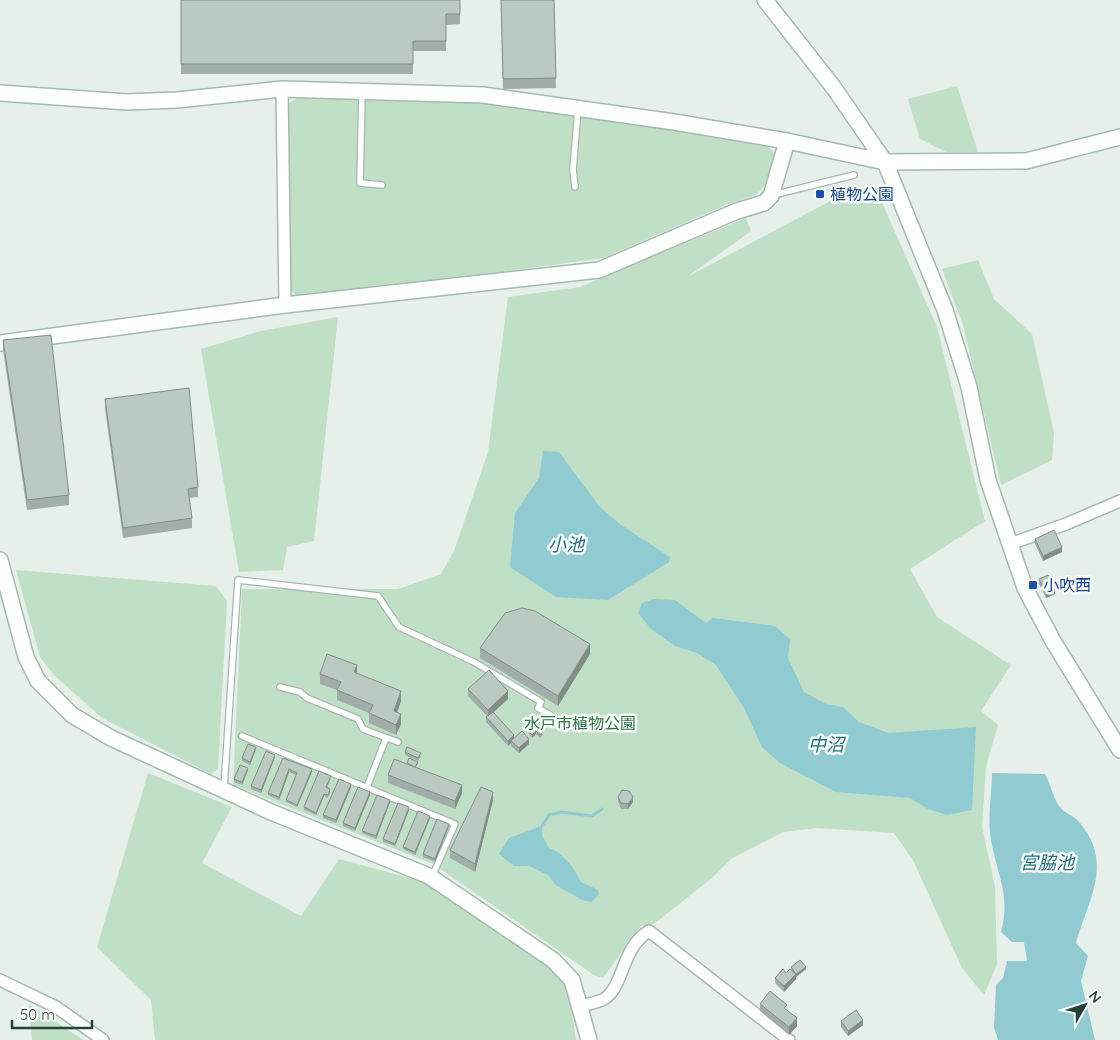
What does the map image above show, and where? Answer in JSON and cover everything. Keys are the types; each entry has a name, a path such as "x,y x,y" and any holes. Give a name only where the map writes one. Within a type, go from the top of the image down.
{"street":[{"path":"765,0 834,88 885,162 950,326 969,387 988,480 1025,588 1036,611 1120,750"},
{"path":"0,93 127,102 177,100 282,89 482,95 788,141 885,162 1026,161 1120,137"},
{"path":"282,89 286,306"},
{"path":"0,343 286,306 599,270 721,217 764,202 771,196 788,141"},
{"path":"1010,544 1066,524 1120,501"},
{"path":"0,560 26,657 38,681 72,715 111,738 271,812 429,876 553,960 572,980 589,1040"},
{"path":"580,1006 604,999 609,994 614,988 628,952 640,936 649,930 789,1040"},
{"path":"0,980 56,1007 104,1040"}],"lane":[{"path":"362,91 360,182 382,184"},
{"path":"575,187 573,170 578,108"},
{"path":"771,196 854,175"},
{"path":"224,790 238,580 378,596 399,627 474,662 541,702 538,708 559,720"},
{"path":"280,687 300,692 307,698 358,719 363,729 398,742"},
{"path":"242,736 455,824 435,870 429,876"},
{"path":"367,787 386,738"}],"green space":[{"path":"957,86 978,152 946,152 920,139 908,99"},
{"path":"301,95 469,101 684,128 767,145 774,153 769,181 756,195 728,204 603,258 301,299 291,291 287,105"},
{"name":"水戸市植物公園","path":"853,189 880,198 937,327 985,521 910,569 937,617 1011,665 981,711 998,725 986,767 982,826 995,887 997,964 984,995 962,968 913,860 894,833 817,828 783,832 731,859 712,878 654,924 641,926 603,978 594,975 433,864 233,785 242,589 398,589 441,574 454,551 488,452 508,297 580,287 746,218 751,231 687,277"},
{"path":"978,260 994,299 1032,334 1054,433 1052,460 1001,485 963,325 942,269"},
{"path":"338,317 314,541 287,547 283,570 239,572 201,349 261,331"},
{"path":"16,570 216,586 227,601 218,769 211,774 102,718 54,675 40,657"},
{"path":"148,773 232,807 202,863 301,916 339,859 436,885 559,972 568,985 576,1040 155,1040 151,1000 97,947"},
{"path":"29,1004 83,1040 32,1040"}],"water":[{"name":"小池","path":"543,451 559,452 599,506 621,525 670,557 669,562 608,600 556,597 510,567 515,513 539,478"},
{"name":"中沼","path":"654,599 675,600 706,623 713,618 775,626 790,639 788,658 804,692 826,704 843,707 859,722 888,733 976,727 972,810 947,815 928,809 910,798 836,792 780,763 762,747 744,708 716,665 697,653 675,646 652,630 638,613 642,603"},
{"name":"宮脇池","path":"992,773 1045,774 1059,806 1078,821 1090,838 1097,868 1092,897 1076,943 1088,956 1081,981 1095,1040 998,1040 994,1027 996,985 1003,978 1007,961 1027,961 1024,942 1012,942 1001,932 1004,918 1003,893 992,846 990,825"},
{"path":"542,826 542,835 549,848 568,862 581,882 598,890 599,894 592,902 582,900 556,885 548,875 529,866 514,866 499,854 509,838"}],"building":[{"path":"181,0 460,0 460,14 446,14 446,41 413,41 413,64 181,64"},
{"path":"501,0 554,0 556,78 503,79"},
{"path":"51,335 69,495 27,500 3,340"},
{"path":"189,388 198,487 188,489 192,518 123,528 105,399"},
{"path":"1054,530 1062,547 1043,556 1035,539"},
{"path":"1048,575 1055,589 1046,593 1039,579"},
{"path":"522,608 535,611 590,644 558,696 480,648 505,613"},
{"path":"327,654 357,665 354,672 401,691 394,711 401,714 396,725 369,713 373,705 337,690 341,682 320,674"},
{"path":"489,670 508,691 488,710 468,689"},
{"path":"493,712 514,735 508,741 486,717"},
{"path":"538,721 541,724 538,727 543,732 540,735 536,731 532,735 528,731"},
{"path":"522,731 529,739 519,748 511,741"},
{"path":"248,744 256,747 250,762 242,758"},
{"path":"407,747 421,753 418,758 405,752"},
{"path":"266,751 275,755 261,790 251,786"},
{"path":"283,758 312,769 297,805 286,800 297,773 289,769 279,797 268,793"},
{"path":"409,758 418,762 415,767 407,763"},
{"path":"394,759 462,785 455,801 388,775"},
{"path":"240,765 248,768 242,782 234,779"},
{"path":"319,771 331,776 326,787 330,789 328,795 324,794 316,813 304,807"},
{"path":"339,779 351,784 336,820 323,815"},
{"path":"358,787 370,792 355,828 343,823"},
{"path":"481,787 493,792 475,864 450,850"},
{"path":"622,790 629,791 633,797 628,804 621,803 618,797"},
{"path":"377,795 390,800 376,836 362,831"},
{"path":"398,803 409,807 395,844 383,839"},
{"path":"418,811 430,816 415,852 403,847"},
{"path":"437,819 449,824 435,859 423,854"},
{"path":"800,960 806,967 796,974 791,967"},
{"path":"783,969 786,973 790,969 796,974 784,986 775,978"},
{"path":"770,991 787,1005 784,1008 797,1018 789,1027 760,1004"},
{"path":"856,1010 863,1020 848,1031 841,1021"}],"waterway":[{"path":"542,826 549,815 561,812 592,816 602,809"}],"place":[{"name":"植物公園","path":"820,194"},
{"name":"小吹西","path":"1033,585"}]}
